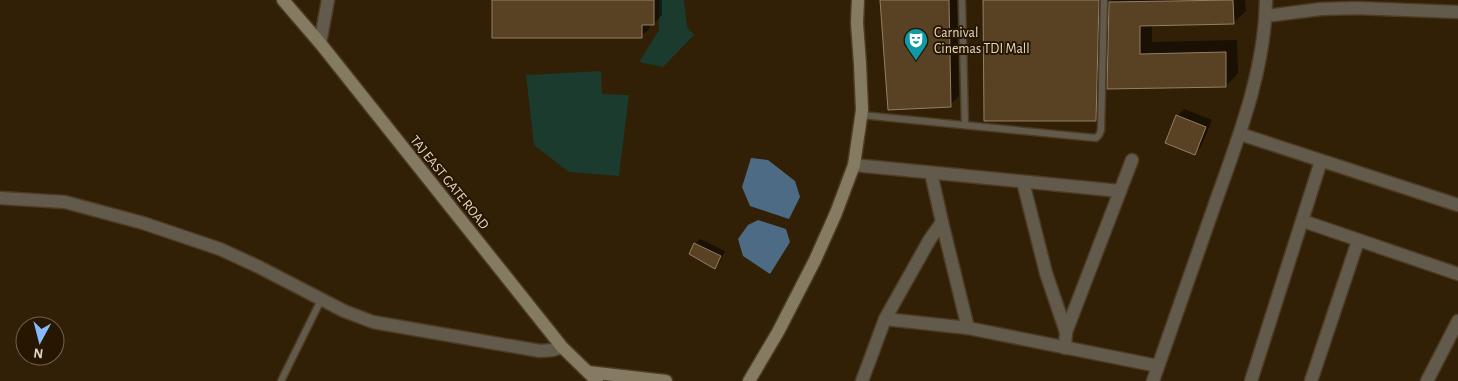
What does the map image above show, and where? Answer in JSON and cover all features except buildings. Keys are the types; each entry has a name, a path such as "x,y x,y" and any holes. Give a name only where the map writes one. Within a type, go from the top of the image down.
{"main road":[{"name":"TAJ EAST GATE ROAD","path":"283,0 320,43 562,347 592,376"},
{"path":"849,0 857,23"},
{"path":"749,381 778,332 815,260 836,213 854,165 861,115 857,23 858,0"},
{"path":"592,376 666,381"}],"street":[{"path":"320,43 328,0"},
{"path":"1153,381 1240,134 1264,41 1266,0"},
{"path":"1266,16 1321,8 1458,12"},
{"path":"1240,134 1458,205"},
{"path":"1065,348 1066,332 1132,160"},
{"path":"1251,381 1321,161"},
{"path":"854,165 1120,191"},
{"path":"931,173 968,328"},
{"path":"1023,182 1046,273 1066,332"},
{"path":"0,198 64,202 142,222 220,249 344,311 373,322 540,351 562,347"},
{"path":"862,381 885,319 930,239 942,222"},
{"path":"1302,222 1458,274"},
{"path":"1311,381 1358,241"},
{"path":"885,319 968,328 1158,366"},
{"path":"1427,381 1458,321"}],"lane":[{"path":"962,0 965,125"},
{"path":"861,115 1096,138 1101,130 1104,0"},
{"path":"280,381 321,300"}],"green space":[{"path":"659,0 684,0 687,27 694,35 663,67 639,62 659,30"},
{"path":"601,71 602,94 629,95 619,176 569,172 534,145 526,75"}],"water":[{"path":"751,158 768,160 795,181 800,197 789,219 750,206 742,187"},
{"path":"758,220 786,229 790,242 770,274 743,256 738,239 748,225"}],"place":[{"name":"Carnival Cinemas TDI Mall","path":"916,61"}]}
